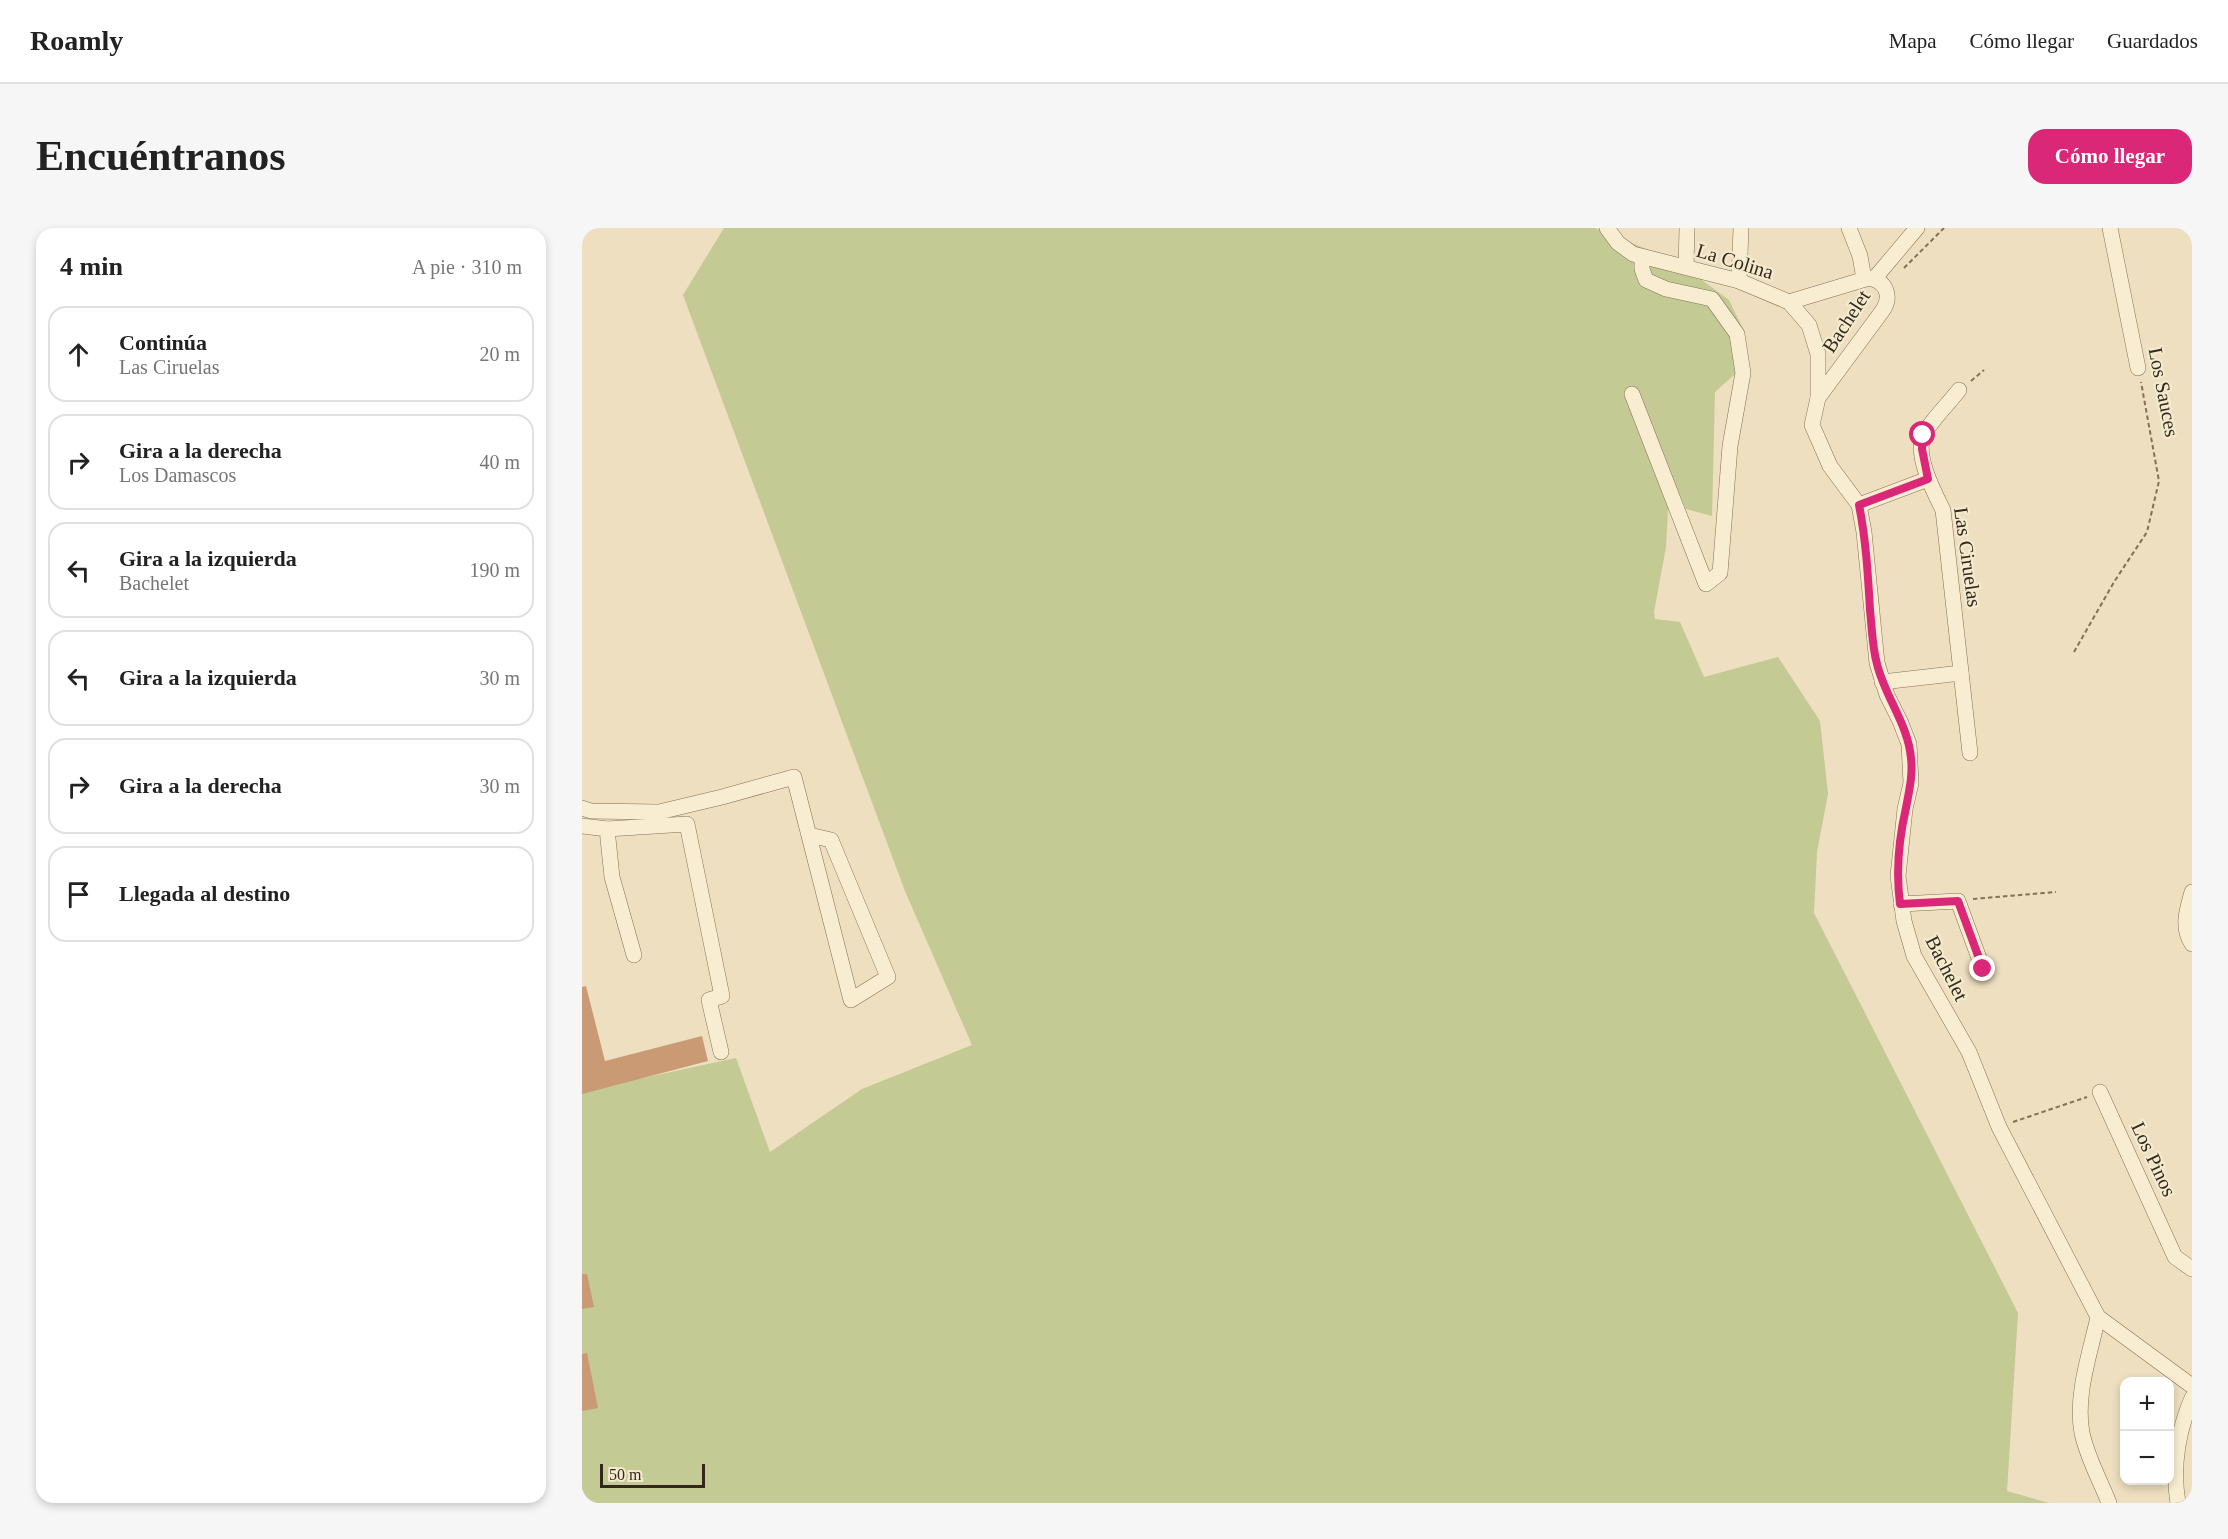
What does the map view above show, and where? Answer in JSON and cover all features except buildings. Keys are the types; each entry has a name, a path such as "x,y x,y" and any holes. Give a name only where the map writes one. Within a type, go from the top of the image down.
{"street":[{"name":"La Colina","path":"1607,228 1625,249 1642,258 1739,281 1789,302"},
{"path":"1686,267 1687,228"},
{"path":"1739,281 1741,228"},
{"path":"1849,228 1869,279 1917,228"},
{"name":"Los Sauces","path":"2110,228 2138,368"},
{"path":"1632,394 1706,584 1720,573 1730,446 1743,373 1737,334 1712,298 1666,289 1646,280 1642,269 1642,258"},
{"name":"Bachelet","path":"1818,398 1886,306 1887,291 1882,284 1869,279 1789,302 1809,325 1818,354 1818,398 1812,424 1830,466 1859,505 1864,532 1873,644 1882,682 1905,732 1911,756 1911,783 1905,809 1898,876 1900,904 1914,956 1969,1052 1999,1127 2098,1317"},
{"name":"Las Ciruelas","path":"1959,390 1923,435 1922,449 1928,479 1943,510 1970,753"},
{"path":"1859,505 1928,479"},
{"path":"1882,682 1961,673"},
{"path":"582,808 591,812 659,812 794,777 851,1000 888,977 831,840 809,835"},
{"path":"582,826 608,829 687,824 722,996 709,1000 721,1052"},
{"path":"608,829 612,877 634,955"},
{"path":"2192,892 2185,922 2187,936 2192,944"},
{"path":"1900,904 1958,901 1983,969"},
{"name":"Los Pinos","path":"2100,1092 2175,1257 2192,1269"},
{"path":"2109,1503 2085,1442 2080,1418 2082,1390 2098,1317 2192,1386"},
{"path":"2178,1503 2177,1455 2183,1422 2192,1398"}],"path":[{"path":"1902,270 1944,228"},
{"name":"Los Sauces","path":"2074,652 2114,582 2147,532 2159,482 2138,368"},
{"path":"1959,390 1984,370"},
{"path":"1958,901 2056,892"},
{"path":"1999,1127 2100,1092"}],"green space":[{"path":"724,228 1595,228 1676,261 1729,300 1744,331 1735,374 1715,392 1712,516 1686,509 1670,473 1666,547 1654,612 1655,619 1680,622 1704,677 1778,657 1820,721 1828,794 1817,852 1814,913 2018,1313 2007,1491 2049,1503 582,1503 582,1091 736,1058 770,1152 862,1089 972,1045 905,891 683,295"}],"route":[{"path":"1923,435 1922,449 1928,479 1859,505 1864,532 1876,663 1887,695 1905,732 1911,756 1911,783 1905,809 1898,876 1900,904 1958,901 1983,969"}]}
